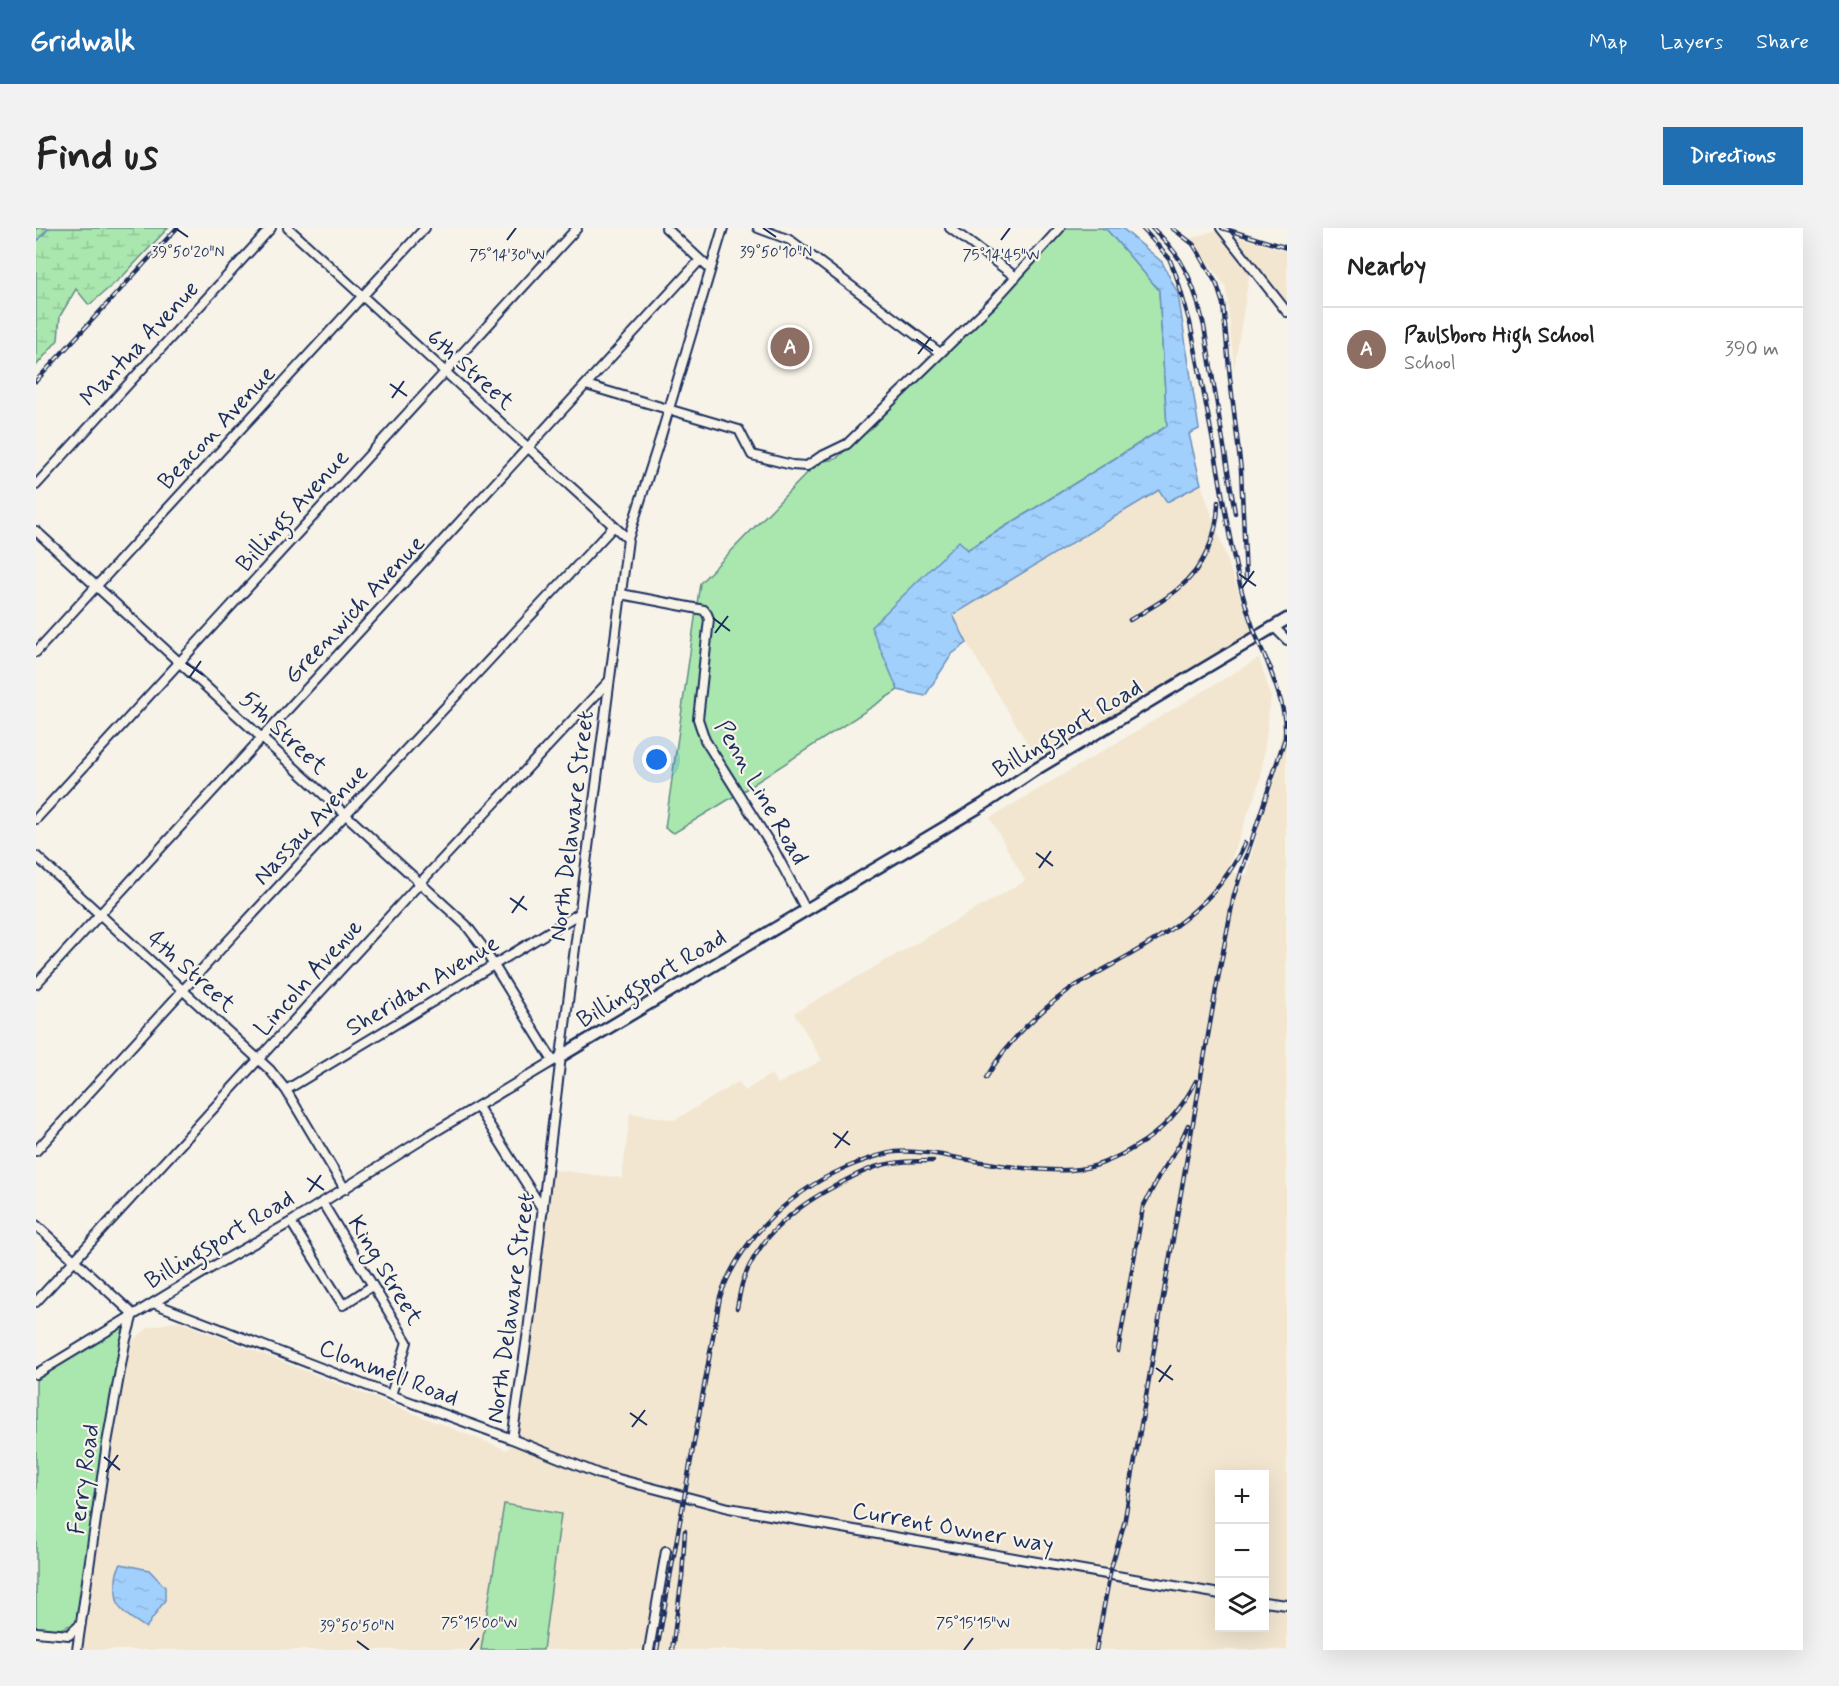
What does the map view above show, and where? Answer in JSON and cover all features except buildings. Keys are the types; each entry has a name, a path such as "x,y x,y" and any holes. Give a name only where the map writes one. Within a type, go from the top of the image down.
{"street":[{"name":"Mantua Avenue","path":"36,484 271,228"},
{"name":"6th Street","path":"288,228 628,539"},
{"name":"Beacon Avenue","path":"36,652 425,228"},
{"name":"Billings Avenue","path":"36,819 577,228"},
{"path":"666,228 711,270"},
{"name":"North Delaware Street","path":"512,1439 543,1210 557,1059 580,913 628,539 723,228"},
{"path":"758,228 790,240 940,353"},
{"path":"950,228 1016,277"},
{"path":"586,385 739,430 752,455 792,465 807,466 847,444 993,302 1060,228"},
{"path":"1221,228 1287,312"},
{"name":"Greenwich Avenue","path":"36,984 700,260"},
{"name":"Nassau Avenue","path":"36,1150 614,526"},
{"name":"5th Street","path":"36,531 466,925 557,1059"},
{"name":"Penn Line Road","path":"621,594 704,610 707,614 709,619 698,719 705,740 776,855 806,910"},
{"name":"Billingsport Road","path":"36,1374 133,1314 291,1222 431,1134 984,804 1044,765 1287,619"},
{"path":"1274,627 1287,640"},
{"name":"Lincoln Avenue","path":"36,1302 609,680"},
{"name":"4th Street","path":"36,856 270,1070 286,1090 345,1189"},
{"name":"Sheridan Avenue","path":"286,1090 580,913"},
{"path":"478,1107 543,1210"},
{"name":"King Street","path":"322,1202 407,1342 391,1395"},
{"path":"291,1222 343,1305 372,1286"},
{"path":"36,1225 133,1314"},
{"name":"Clonmell Road","path":"153,1303 599,1474 680,1496"},
{"name":"Ferry Road","path":"77,1650 107,1443 125,1342 133,1314"},
{"name":"Current Owner way","path":"680,1496 729,1508 1215,1593"},
{"path":"649,1650 666,1551"},
{"path":"1269,1603 1287,1605"},
{"path":"36,1632 69,1635 81,1624"}],"shaded area":[{"path":"1217,230 1287,252 1287,317 1250,271 1234,369 1226,287 1191,238"},
{"path":"1201,484 1252,632 1038,761 967,643 953,615 1159,490 1168,501"},
{"path":"1259,658 1271,696 1261,778 1227,871 1247,875 1286,716 1287,1650 543,1650 561,1514 504,1505 481,1650 74,1650 76,1622 114,1393 130,1343 149,1327 178,1321 507,1450 511,1443 547,1169 622,1178 630,1113 675,1120 738,1082 745,1091 771,1074 778,1084 822,1060 794,1013 1025,881 990,818"}],"green space":[{"path":"36,228 168,228 123,276 89,305 76,289 60,316 58,340 36,366"},
{"path":"1064,228 1107,230 1159,290 1167,426 967,550 959,542 872,627 898,690 674,833 665,828 700,583 818,462 836,459"},
{"path":"124,1321 76,1623 55,1631 36,1628 36,1376"},
{"path":"504,1504 561,1514 543,1650 481,1650"}],"water":[{"path":"1102,228 1122,228 1162,262 1178,294 1199,429 1189,434 1201,484 1167,502 1159,490 953,615 967,643 952,654 925,696 898,690 871,627 959,541 968,550 1167,426 1159,290 1107,230"},
{"path":"121,1564 149,1570 165,1587 165,1600 146,1628 126,1614 119,1605 116,1579"}],"waterway":[{"path":"36,242 49,228"}],"railway":[{"path":"36,381 177,228"},
{"path":"1142,228 1169,258 1176,275 1190,323 1237,574 1251,623 1271,669"},
{"path":"1152,228 1173,250 1187,272 1196,297 1204,326 1235,513"},
{"path":"1172,228 1193,244 1217,285 1223,304 1241,470 1246,578"},
{"path":"1222,228 1287,248"},
{"path":"1130,620 1173,593 1195,571 1208,550 1215,527 1218,502"},
{"path":"1096,1650 1111,1568 1124,1524 1234,895 1285,738 1283,708 1267,661"},
{"path":"986,1078 1002,1053 1054,1001 1075,986 1165,933 1202,903 1219,886 1245,843"},
{"path":"657,1650 720,1297 729,1275 742,1254 773,1216 791,1200 833,1174 855,1164 895,1152 926,1153 1039,1169 1071,1170 1098,1165 1123,1154 1154,1134 1178,1110 1196,1081"},
{"path":"1118,1351 1143,1207 1188,1125"},
{"path":"737,1308 743,1281 750,1265 769,1236 793,1213 822,1193 868,1170 892,1163 933,1161"},
{"path":"672,1650 682,1577 685,1531"}],"place":[{"name":"Paulsboro High School","path":"790,347"}]}
